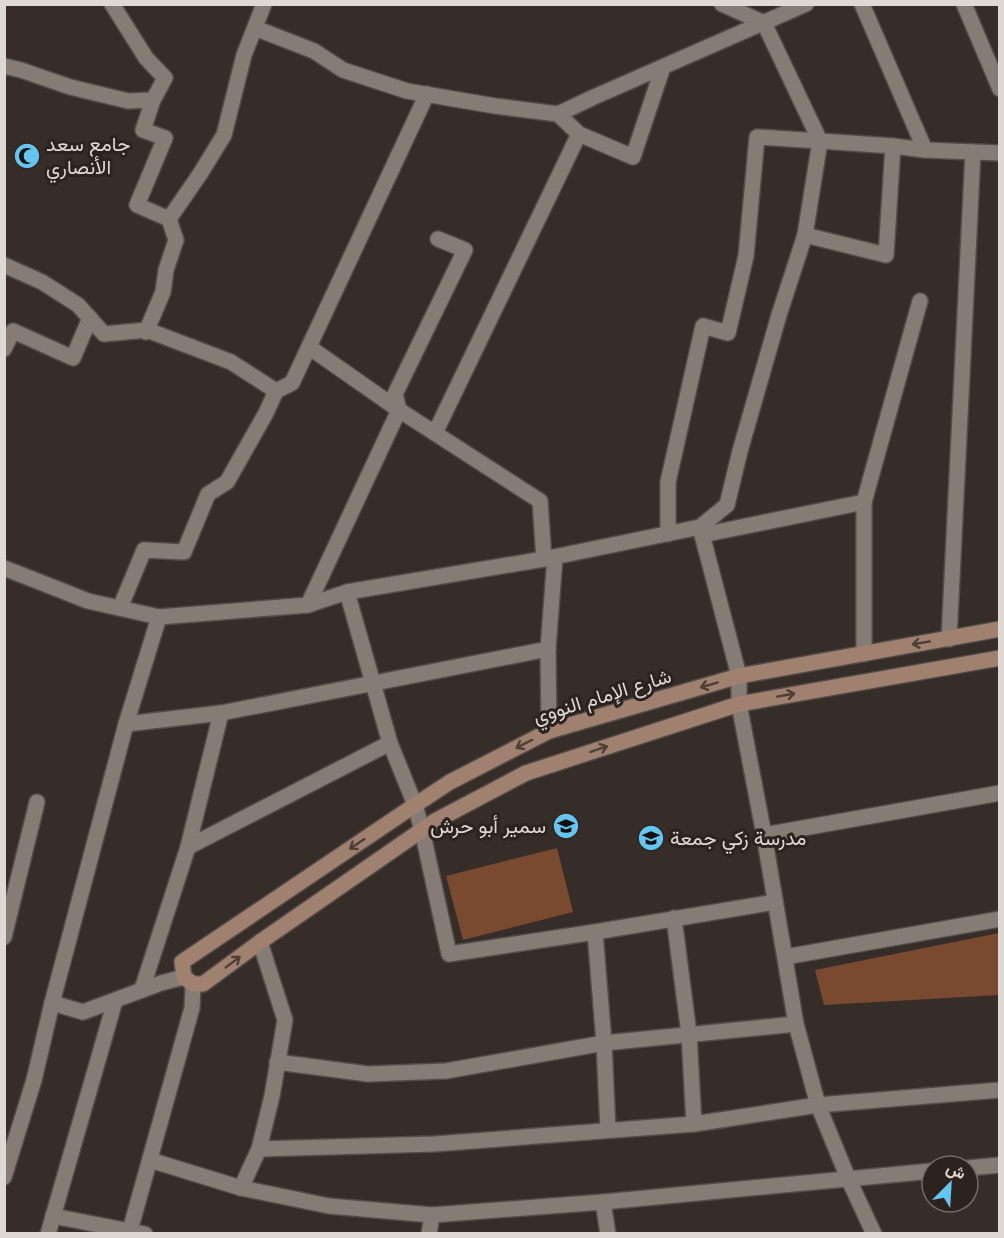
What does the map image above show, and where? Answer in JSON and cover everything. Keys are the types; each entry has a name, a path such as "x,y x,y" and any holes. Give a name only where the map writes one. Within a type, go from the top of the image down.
{"street":[{"path":"112,4 146,58 165,78 153,100 143,130 165,138 136,205 169,219 176,240 166,270 163,292 146,331"},
{"path":"169,219 224,135 244,56 264,4"},
{"path":"701,531 727,504 779,315 805,235 820,141 764,23 722,4"},
{"path":"255,28 314,51 343,70 408,91 558,114 806,4"},
{"path":"862,4 925,150"},
{"path":"964,4 999,89"},
{"path":"4,66 21,69 70,87 128,101 153,100"},
{"path":"558,114 579,134 633,157 663,67"},
{"path":"120,608 144,550 184,552 208,494 227,482 276,392 292,383 427,94"},
{"path":"435,433 579,134"},
{"path":"668,534 668,482 702,326 728,333 746,256 757,137 925,150 999,153"},
{"path":"805,235 886,255 893,146"},
{"path":"949,639 973,152"},
{"path":"308,604 399,410 395,394 465,250 438,238"},
{"path":"4,265 42,282 78,305 104,334 146,331 231,362 276,392"},
{"path":"864,654 864,502 920,301"},
{"path":"4,349 13,331 74,358 90,318"},
{"path":"309,346 399,410 540,501 550,558 549,731"},
{"path":"5,571 88,601 159,617 308,604 347,592 550,558 668,534 701,531 864,502"},
{"path":"701,531 739,676 739,704 796,1024 818,1105 874,1233"},
{"path":"347,592 390,743 415,805 449,954 775,902"},
{"path":"4,1177 34,1080 52,1003 126,724 159,617"},
{"name":"شارع الإمام النووي","path":"189,981 182,962 450,782 549,731 739,676 999,629"},
{"path":"126,724 221,713 548,649"},
{"path":"52,1003 83,1012 142,989 189,981 203,984 435,821 526,773 739,704 999,658"},
{"path":"142,989 188,848 221,713"},
{"path":"188,848 390,743"},
{"path":"764,835 999,793"},
{"path":"4,937 37,802"},
{"path":"674,918 689,1034 694,1124"},
{"path":"785,957 999,919"},
{"path":"595,932 608,1130"},
{"path":"241,1188 259,1149 272,1096 285,1020 260,942"},
{"path":"53,1216 135,1232 150,1160 192,1008 189,981"},
{"path":"48,1233 115,1001"},
{"path":"278,1062 368,1074 446,1071 604,1043 796,1024"},
{"path":"259,1149 434,1144 694,1124 818,1105 999,1090"},
{"path":"150,1160 241,1188 329,1206 432,1215 603,1202 920,1172"},
{"path":"980,1167 999,1165"},
{"path":"603,1202 608,1233"},
{"path":"429,1233 432,1215"}],"shaded area":[{"path":"557,848 573,912 463,940 446,876"},
{"path":"999,933 999,995 824,1005 815,970"}],"place":[{"name":"جامع سعد الأنصاري","path":"27,156"},
{"name":"سمير أبو حرش","path":"566,826"},
{"name":"مدرسة زكي جمعة","path":"651,838"}]}
